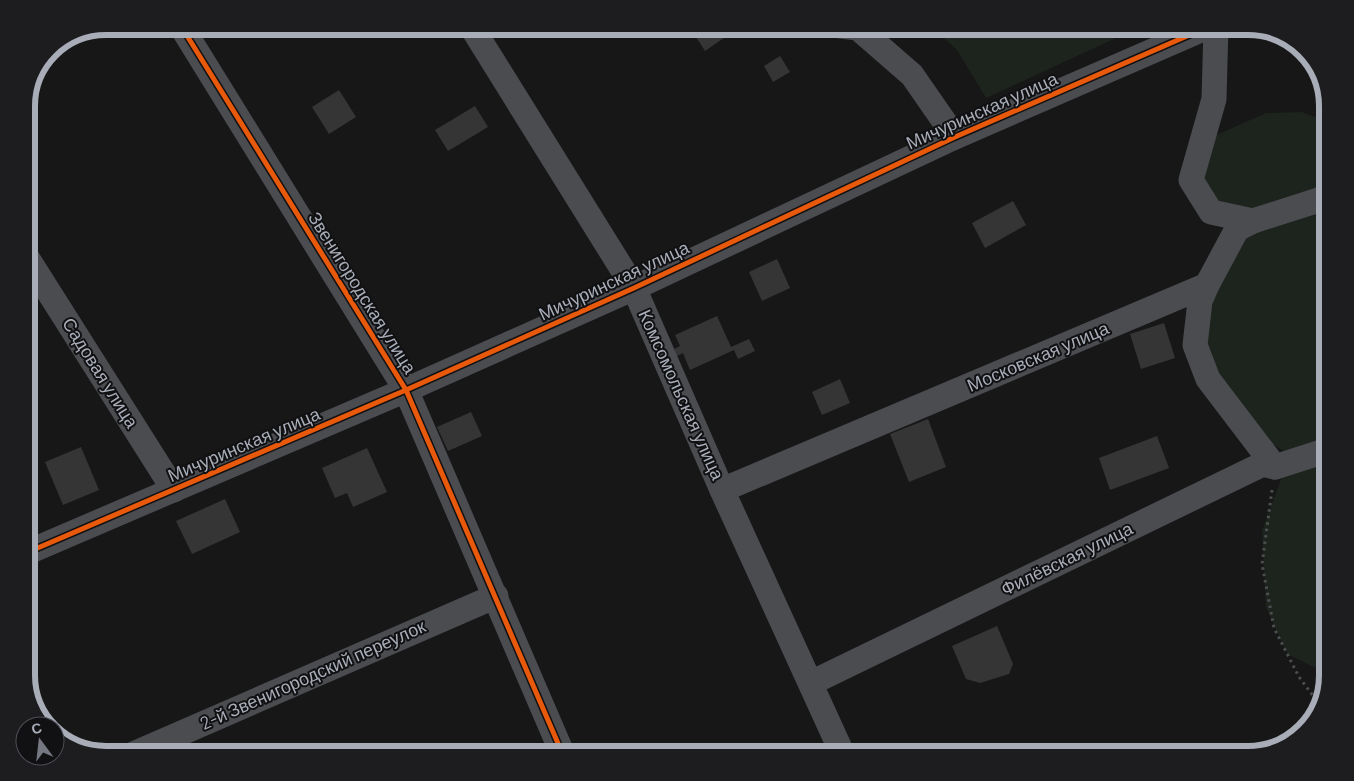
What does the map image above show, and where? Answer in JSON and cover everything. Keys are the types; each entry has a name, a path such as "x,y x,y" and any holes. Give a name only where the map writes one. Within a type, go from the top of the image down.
{"street":[{"name":"Звенигородская улица","path":"187,35 406,390 559,746"},
{"name":"Комсомольская улица","path":"477,35 634,288 722,490 839,746"},
{"path":"866,35 912,75 955,137"},
{"name":"Мичуринская улица","path":"35,549 406,390 634,288 955,137 1189,35"},
{"path":"1216,35 1214,98 1191,180 1211,212 1253,222"},
{"path":"1275,467 1208,379 1195,345 1200,301 1237,229 1319,200"},
{"name":"Садовая улица","path":"35,270 174,490"},
{"name":"Московская улица","path":"722,490 1207,285"},
{"name":"Филёвская улица","path":"811,683 1263,464 1275,467 1319,453"},
{"name":"2-й Звенигородский переулок","path":"152,746 496,596"}],"path":[{"path":"1275,467 1262,564 1274,628 1299,677 1315,699"}],"shaded area":[{"path":"940,35 1122,35 986,98 957,50"},
{"path":"1302,112 1319,119 1319,670 1287,654 1266,607 1262,531 1290,455 1240,423 1195,345 1237,229 1191,180 1203,141 1266,113"}],"building":[{"path":"695,35 728,35 705,51"},
{"path":"780,56 790,72 773,82 764,66"},
{"path":"339,90 356,117 329,134 312,107"},
{"path":"475,106 488,127 448,151 435,130"},
{"path":"1013,201 1026,225 985,248 972,223"},
{"path":"777,259 790,288 762,301 749,272"},
{"path":"717,316 731,347 749,339 755,351 738,359 734,350 690,370 683,353 677,356 674,349 680,346 675,335"},
{"path":"1164,323 1175,358 1141,369 1130,334"},
{"path":"840,379 850,403 822,415 812,392"},
{"path":"471,412 482,436 448,451 437,427"},
{"path":"928,419 946,467 909,482 890,434"},
{"path":"1157,436 1169,468 1110,490 1099,458"},
{"path":"81,447 99,490 63,505 45,462"},
{"path":"367,448 387,492 353,507 347,493 335,498 322,468"},
{"path":"225,499 240,532 192,554 176,521"},
{"path":"997,626 1013,664 1009,674 980,683 966,679 952,646"}],"cycle path":[{"path":"187,35 406,390 559,746"},
{"path":"35,549 406,390 634,288 955,137 1189,35"}]}
